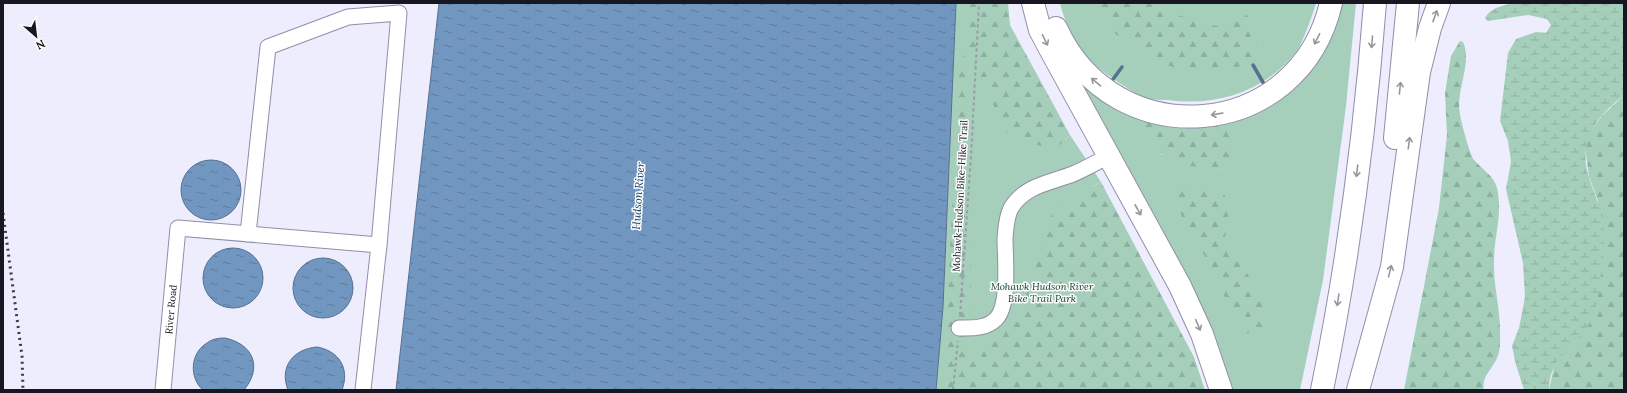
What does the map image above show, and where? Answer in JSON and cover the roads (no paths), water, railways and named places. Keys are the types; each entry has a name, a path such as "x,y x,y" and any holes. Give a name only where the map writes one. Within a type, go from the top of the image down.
{"highway":[{"path":"1032,3 1045,39 1191,310 1211,359 1221,390"},
{"path":"1048,3 1054,24 1071,56 1087,74 1103,88 1124,102 1145,110 1167,116 1190,117 1215,115 1239,109 1262,99 1279,87 1300,67 1312,50 1325,24 1331,3"},
{"path":"1322,390 1336,312 1356,179 1365,113 1375,3"},
{"path":"1357,390 1389,183 1408,3"},
{"path":"1357,390 1392,267 1419,72 1430,28 1439,3"}],"street":[{"path":"363,390 379,245 400,12 348,17 268,48 248,234 379,245"},
{"path":"959,328 975,328 985,326 996,318 1001,311 1004,291 1006,221 1011,208 1020,197 1037,185 1079,171 1109,156"},
{"name":"River Road","path":"163,390 178,228 248,234"}],"water":[{"name":"Hudson River","path":"439,3 956,3 943,307 936,390 396,390"},
{"path":"205,160 217,160 228,165 236,173 241,184 239,202 228,215 217,220 205,220 194,215 186,207 181,196 181,184 186,173 194,165"},
{"path":"227,248 239,248 250,253 258,261 263,272 261,290 250,303 239,308 227,308 216,303 208,295 203,284 203,272 208,261 216,253"},
{"path":"317,258 329,258 340,263 348,271 353,282 351,300 340,313 329,318 317,318 306,313 298,305 293,294 293,282 298,271 306,263"},
{"path":"225,338 235,341 248,351 254,365 250,381 244,390 203,390 195,379 193,366 197,353 201,347 209,342 215,339"},
{"path":"317,347 331,352 341,362 345,375 342,390 288,390 285,374 290,361 301,351 308,348"}],"waterway":[{"path":"1253,65 1264,84"},
{"path":"1111,82 1122,67"}],"railway":[{"path":"3,213 22,356 23,390"}],"park label":[{"name":"Mohawk Hudson River Bike Trail Park","path":"1042,292"}]}
